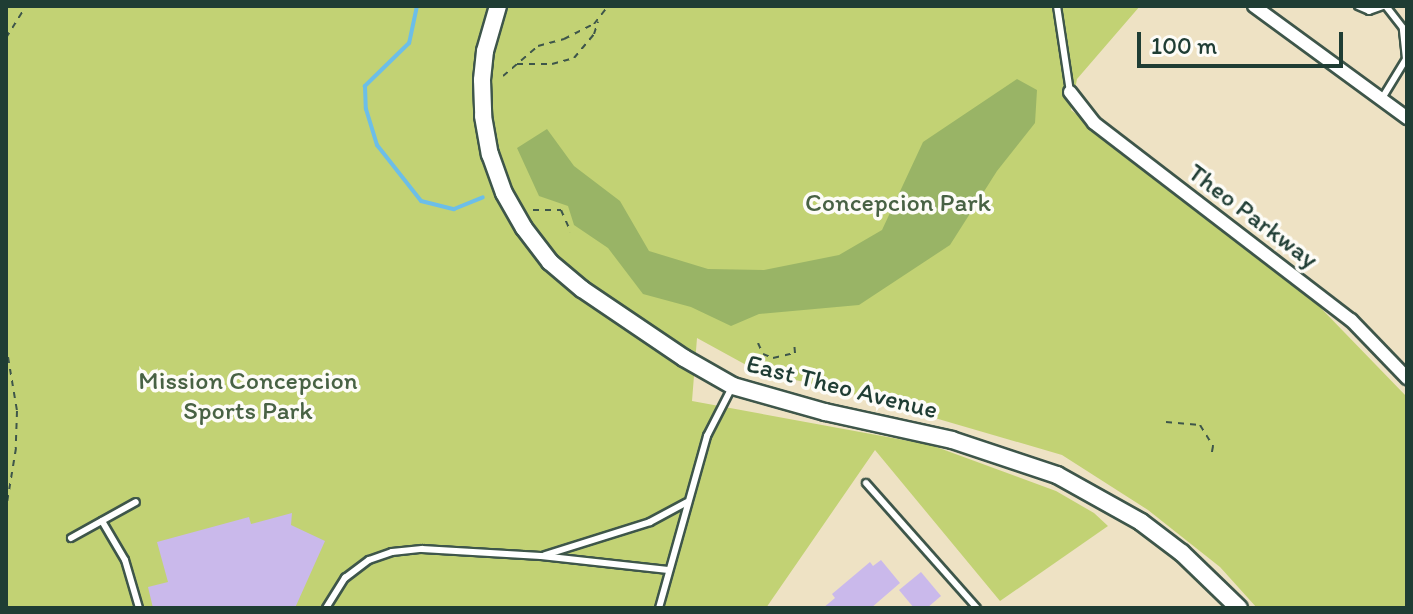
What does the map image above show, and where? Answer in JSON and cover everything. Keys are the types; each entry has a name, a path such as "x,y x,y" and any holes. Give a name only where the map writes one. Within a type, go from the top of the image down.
{"street":[{"name":"East Theo Avenue","path":"498,6 485,51 483,116 495,167 524,228 550,262 582,289 684,358 733,386 825,412 952,440 1057,475 1141,522 1182,553 1239,608"},
{"path":"1254,6 1407,118"},
{"name":"Theo Parkway","path":"1070,92 1094,123 1351,320 1407,378"}],"lane":[{"path":"1057,6 1070,92"},
{"path":"1358,6 1369,11 1385,6 1403,28 1406,59 1381,100"},
{"path":"659,608 707,436 733,386"},
{"path":"866,483 977,608"},
{"path":"71,538 136,502"},
{"path":"541,556 650,522 687,502"},
{"path":"102,521 125,560 139,608"},
{"path":"326,608 345,578 369,560 392,552 422,549 541,556 668,570"}],"path":[{"path":"6,38 26,6"},
{"path":"514,65 562,63 574,58 594,34 608,6"},
{"path":"503,76 538,46 564,39 598,21"},
{"path":"532,210 561,210 571,232"},
{"path":"758,343 763,354 773,358 795,353 794,341"},
{"path":"6,345 17,411 16,448 6,509"},
{"path":"1166,422 1200,425 1213,446 1211,457"}],"green space":[{"path":"6,6 1140,6 1077,79 1071,110 1313,300 1407,397 1407,608 1257,608 1220,567 1148,510 1062,455 832,388 759,372 697,338 692,401 931,445 1056,491 1094,513 1108,526 1000,601 875,450 766,608 6,608"},
{"name":"Concepcion Park","path":"1017,79 1037,90 1035,123 997,171 950,245 859,305 759,314 731,326 691,307 643,294 608,248 574,225 568,206 539,196 517,148 547,129 574,166 620,201 649,251 708,269 764,270 839,255 882,230 923,142"}],"building":[{"path":"292,513 291,525 325,541 295,608 153,608 148,587 168,582 157,542 249,517 251,524"},
{"path":"881,560 900,583 871,608 823,608 835,598 832,594 870,562 873,566"},
{"path":"921,572 941,596 927,608 914,608 899,590"}],"waterway":[{"path":"417,6 409,43 365,86 366,109 377,145 421,201 454,209 483,197"}],"park label":[{"name":"Mission Concepcion Sports Park","path":"248,396"}]}
